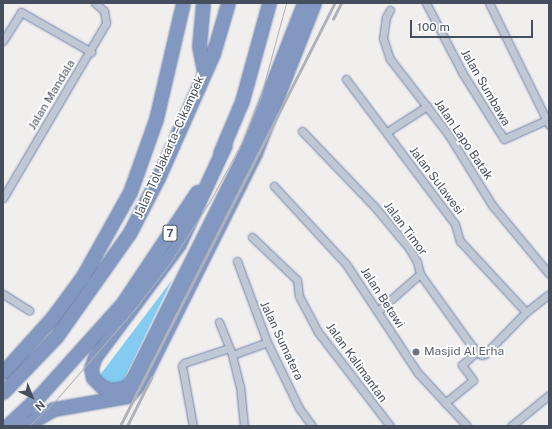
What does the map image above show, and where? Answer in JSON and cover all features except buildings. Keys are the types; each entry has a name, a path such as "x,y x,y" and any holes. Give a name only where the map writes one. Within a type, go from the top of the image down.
{"highway":[{"path":"3,372 52,318 83,276 130,192 156,119 183,3"},
{"name":"Jalan Tol Jakarta–Cikampek","path":"204,3 199,46 204,71"},
{"name":"Jalan Tol Jakarta–Cikampek","path":"3,392 56,337 130,232 158,178 204,71 213,54 228,3"},
{"name":"7","path":"7,426 40,395 122,304 195,196 225,145 242,101 269,3"},
{"path":"225,145 179,244 164,268 95,357 91,368 93,378 100,386 110,390 119,389 127,386 133,378 247,149 304,3"},
{"path":"24,426 54,408 128,396 141,382 255,153 314,3"}],"street":[{"name":"Jalan Mandala","path":"3,198 91,52 107,19 104,11 94,3"},
{"name":"Jalan Sumbawa","path":"426,3 463,74 499,133 506,139 547,122"},
{"path":"489,3 547,122"},
{"name":"Jalan Lapo Batak","path":"390,10 386,17 384,33 386,50 463,156 492,205 549,274"},
{"path":"3,40 21,12 91,52"},
{"name":"Jalan Sulawesi","path":"346,79 455,224 464,246 526,312"},
{"path":"387,132 427,106"},
{"name":"Jalan Timor","path":"302,131 374,206 409,248 417,262 420,274 476,352"},
{"name":"Jalan Betawi","path":"274,186 346,264 379,310 418,373 467,426"},
{"name":"Jalan Kalimantan","path":"252,237 297,280 299,296 318,332 390,426"},
{"name":"Jalan Sumatera","path":"237,261 268,342 300,408 312,426"},
{"path":"379,310 420,274"},
{"path":"3,294 29,310"},
{"path":"445,403 473,380 462,365 476,352 481,355 485,354 526,312 549,294"},
{"path":"219,322 230,351 240,386 244,426"},
{"path":"193,426 182,366 184,363 268,342"},
{"path":"511,426 549,395"}],"water":[{"path":"172,280 122,383 116,386 101,380 100,375"}],"tram line":[{"path":"29,426 55,401 134,310 170,263 210,201 242,142 260,99 286,3"}],"railway":[{"path":"120,426 335,3"},
{"path":"333,19 341,3"},
{"path":"127,426 151,378"}],"place":[{"name":"Masjid Al Erha","path":"416,352"}]}
